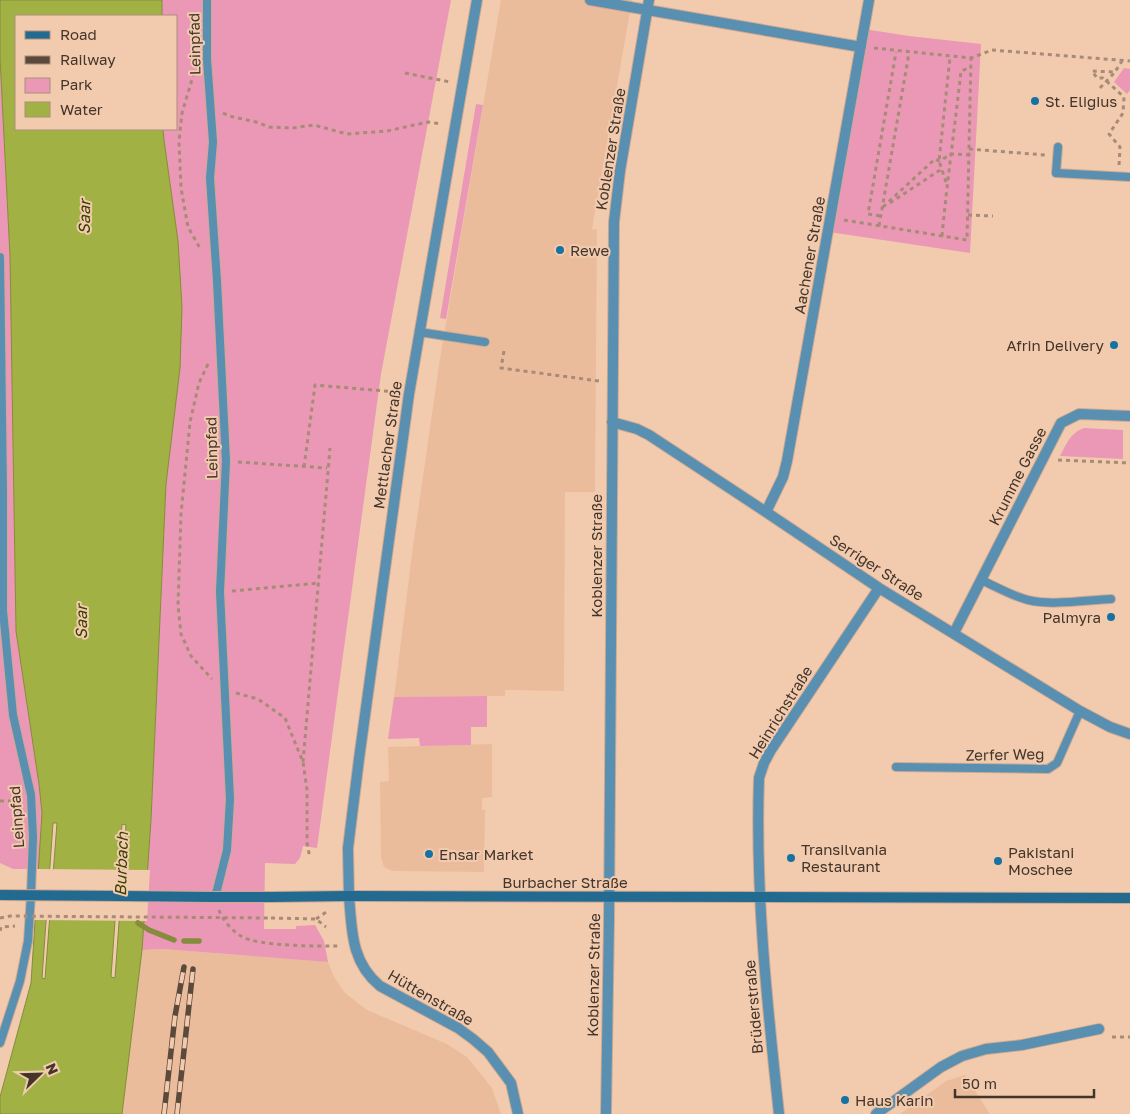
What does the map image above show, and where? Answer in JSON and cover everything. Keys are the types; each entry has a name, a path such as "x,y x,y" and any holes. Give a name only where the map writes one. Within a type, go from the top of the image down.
{"main road":[{"name":"Burbacher Straße","path":"0,894 271,897 1130,898"}],"street":[{"name":"Mettlacher Straße","path":"349,896 348,848 409,394 477,0"},
{"path":"590,0 648,5 861,47"},
{"name":"Aachener Straße","path":"766,512 787,461 869,0"},
{"name":"Koblenzer Straße","path":"606,1114 614,222 616,196 648,5"},
{"name":"Krumme Gasse","path":"954,633 1062,423 1079,414 1130,416"},
{"name":"Serriger Straße","path":"612,422 637,429 649,435 879,588 1080,711 1110,727 1130,734"},
{"name":"Heinrichstraße","path":"761,898 758,792 759,778 764,763 879,588"},
{"name":"Hüttenstraße","path":"349,896 354,946 369,977 380,986 458,1028 488,1052 510,1083 518,1114"},
{"name":"Brüderstraße","path":"761,898 767,1003 779,1114"},
{"path":"876,1114 941,1067 962,1056 1099,1029"}],"lane":[{"name":"Leinpfad","path":"207,0 207,59 212,142 210,178 221,345 226,462 220,592 230,817 227,850 216,894"},
{"path":"1058,147 1056,173 1130,177"},
{"name":"Leinpfad","path":"0,257 3,612 12,715 31,795 33,837 28,941 20,981 0,1043"},
{"path":"419,332 485,342"},
{"path":"981,580 1030,601 1111,599"},
{"name":"Zerfer Weg","path":"896,766 1048,769 1058,764 1080,711"}],"path":[{"path":"861,47 950,57 971,58 992,50 1130,61"},
{"path":"880,216 868,214 896,52"},
{"path":"879,226 909,53"},
{"path":"882,208 940,170 939,161 950,57"},
{"path":"831,217 967,240 971,58"},
{"path":"204,257 188,227 181,188 179,142 182,113 192,76 207,59"},
{"path":"1100,88 1115,72 1122,60"},
{"path":"942,236 946,182 952,154 961,72 971,67"},
{"path":"1115,72 1092,71 1097,78 1103,78 1124,97 1123,113 1108,134 1120,148 1119,159"},
{"path":"405,73 463,84"},
{"path":"210,106 229,116 269,127 292,128 314,125 347,134 387,131 428,122"},
{"path":"1124,107 1130,108"},
{"path":"969,149 1057,156"},
{"path":"882,208 935,159 939,161 952,154 969,155"},
{"path":"939,161 946,182"},
{"path":"968,215 993,216"},
{"path":"221,345 210,360 199,383 190,422 181,514 178,606 181,634 191,656 213,681 225,690 258,699 284,718 303,762"},
{"path":"504,351 501,368 612,383"},
{"path":"304,466 315,384 409,394"},
{"path":"310,858 307,843 307,790 303,762 330,448"},
{"path":"1043,459 1130,463"},
{"path":"248,463 327,468"},
{"path":"220,592 318,583"},
{"path":"0,801 21,801"},
{"path":"216,894 219,912 230,927 241,936 259,942 354,946"},
{"path":"0,918 10,916 316,919 326,927"},
{"path":"1,929 15,926"},
{"path":"1112,1037 1130,1037"}],"shaded area":[{"path":"501,0 632,0 592,229 597,230 595,492 565,492 564,691 505,690 505,696 394,697 439,365"},
{"path":"492,744 492,797 482,798 482,810 485,810 484,872 392,871 384,867 381,858 380,782 389,781 388,747"},
{"path":"163,949 328,962 334,977 345,993 367,1010 447,1044 467,1057 492,1088 501,1114 122,1114 142,950"},
{"path":"965,1075 990,1114 900,1114 946,1081"}],"green space":[{"path":"162,0 451,0 381,374 317,848 303,846 300,858 295,864 265,863 264,929 296,929 296,926 315,925 324,941 328,962 163,949 142,950 151,820 166,484 180,368 178,241 163,130 178,130 178,15 162,15"},
{"path":"864,29 981,44 970,253 829,232"},
{"path":"0,58 10,256 16,631 42,813 40,869 13,869 0,863"},
{"path":"1124,68 1130,69 1130,90 1127,94 1114,82"},
{"path":"476,104 483,105 446,319 440,318"},
{"path":"1084,428 1123,430 1123,459 1060,456 1072,436"},
{"path":"487,696 487,727 471,727 471,745 420,746 419,738 388,739 394,697"}],"water":[{"name":"Saar","path":"0,0 162,0 162,15 15,15 15,130 163,130 178,241 182,307 180,368 166,484 151,820 142,950 122,1114 0,1114 0,1097 31,983 42,813 16,631 10,256 0,58","holes":["53,823 57,823 45,979 42,978","122,824 126,825 115,978 111,977"]}],"pier":[{"path":"37,869 150,870 147,921 34,920"}],"waterway":[{"name":"Burbach","path":"138,923 149,930 174,940"},
{"name":"Burbach","path":"184,941 199,941"}],"railway":[{"path":"164,1114 175,1016 184,967"},
{"path":"177,1114 193,969"}],"place":[{"name":"St. Eligius","path":"1035,101"},
{"name":"Rewe","path":"560,250"},
{"name":"Afrin Delivery","path":"1114,345"},
{"name":"Palmyra","path":"1111,617"},
{"name":"Ensar Market","path":"429,854"},
{"name":"Transilvania Restaurant","path":"791,858"},
{"name":"Pakistani Moschee","path":"998,861"},
{"name":"Haus Karin","path":"845,1100"}]}
